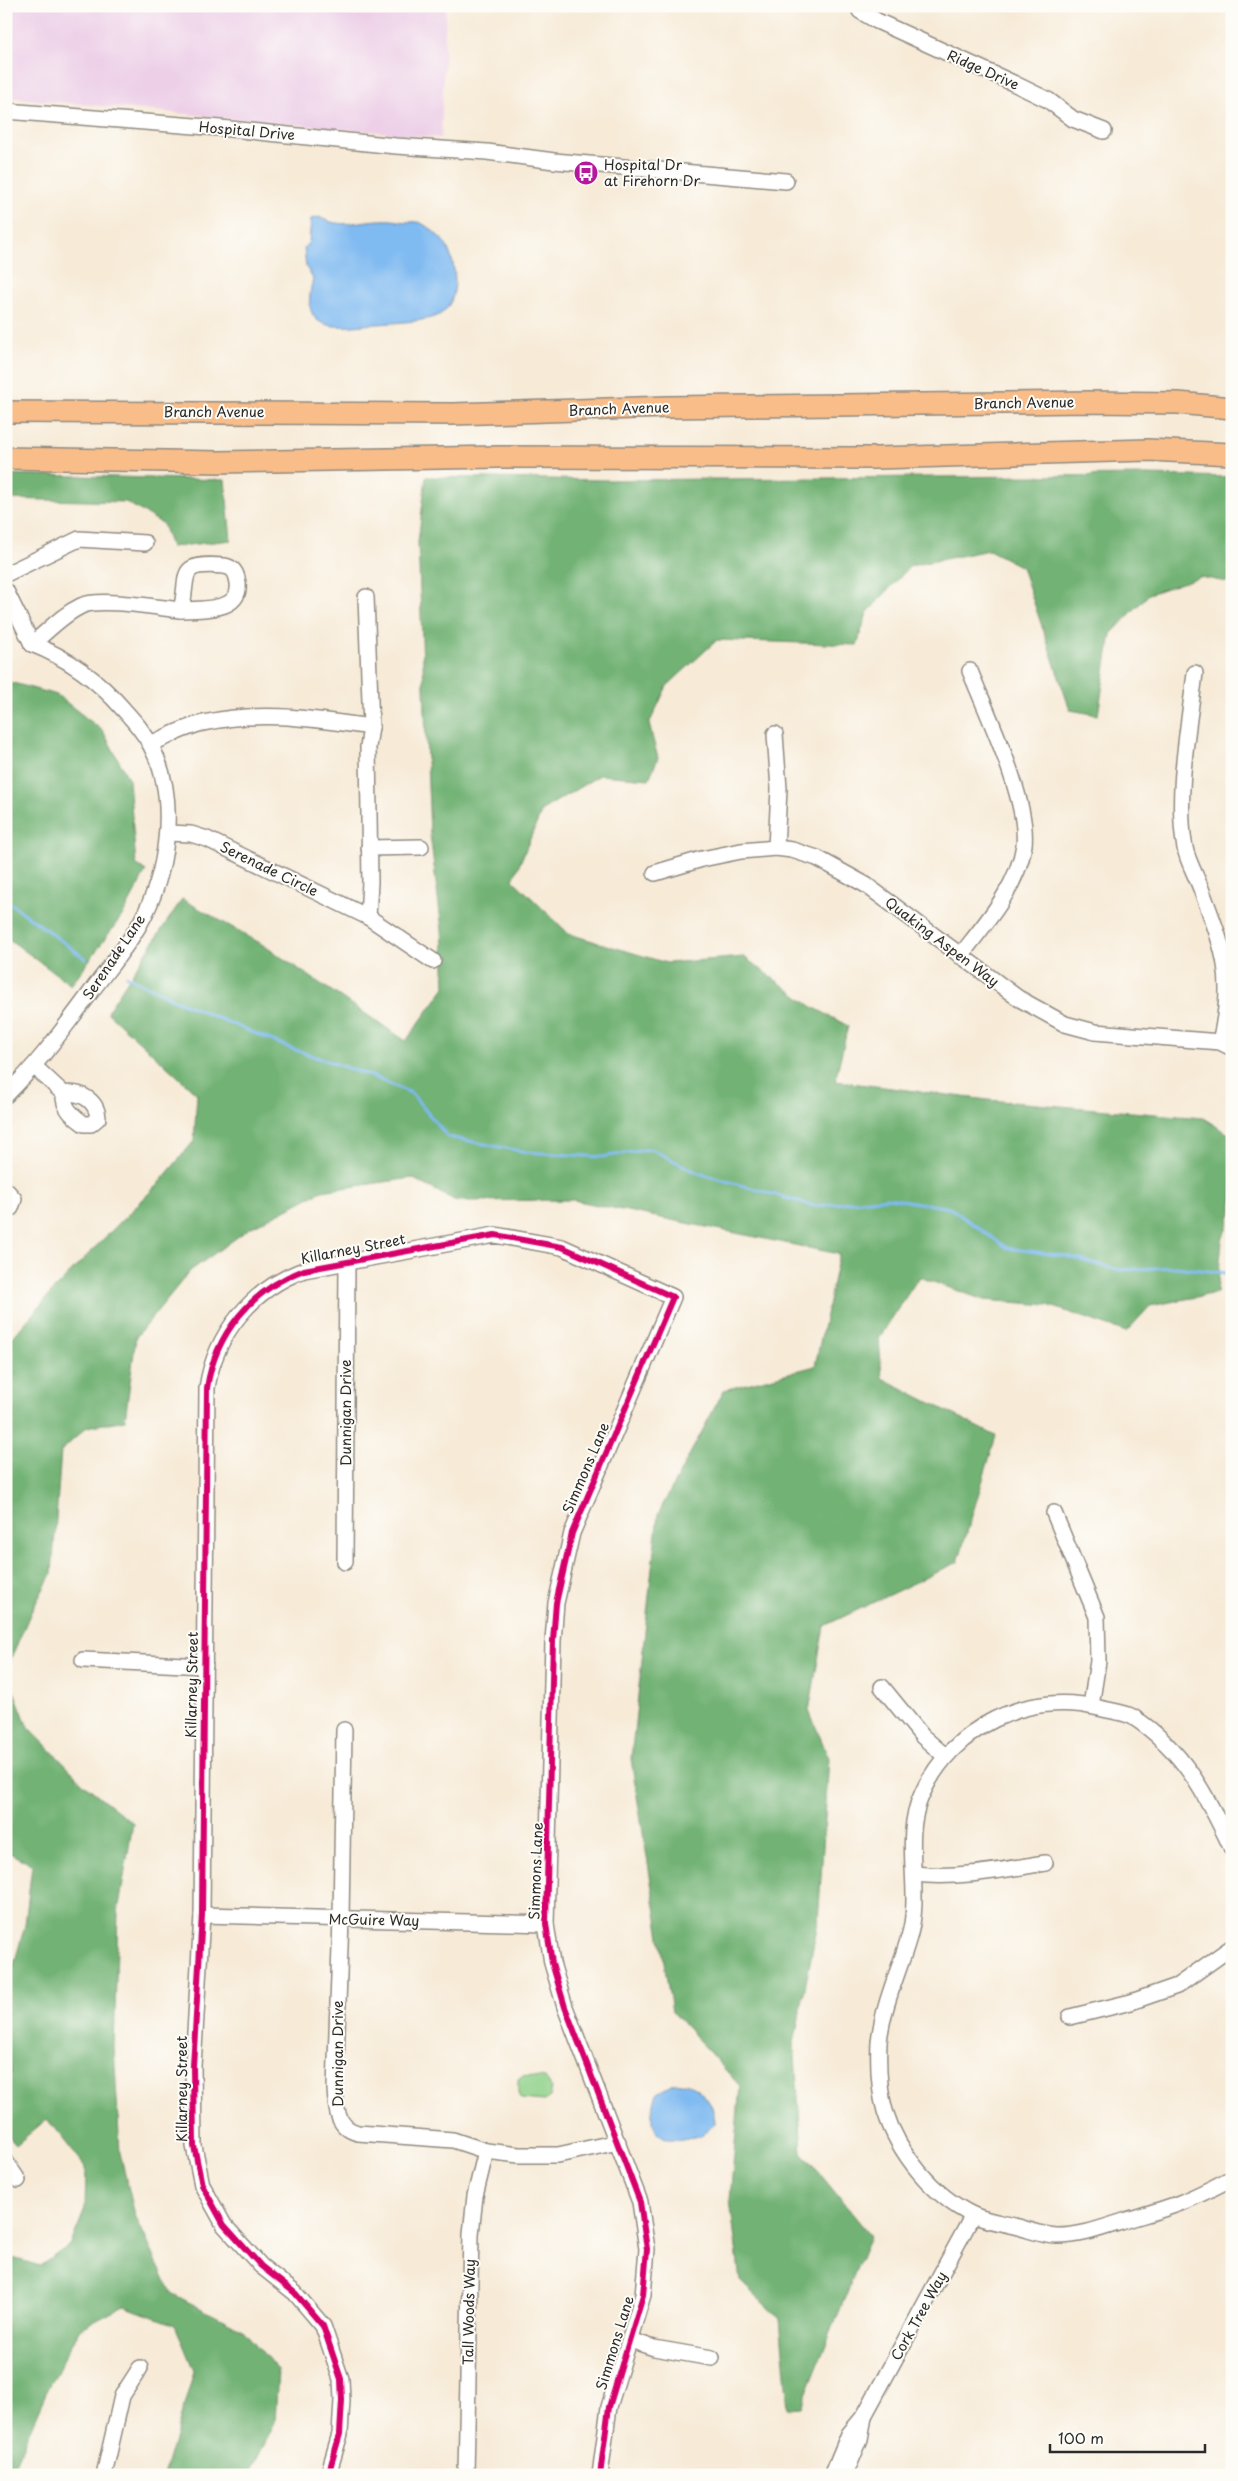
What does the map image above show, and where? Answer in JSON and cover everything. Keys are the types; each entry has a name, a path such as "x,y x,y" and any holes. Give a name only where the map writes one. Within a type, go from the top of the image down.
{"highway":[{"name":"Branch Avenue","path":"6,412 119,413 220,411 453,414 667,407 1088,402 1178,403 1232,408"},
{"path":"6,458 219,462 498,457 877,458 1148,450 1232,454"}],"street":[{"name":"Ridge Drive","path":"859,8 906,35 1048,100 1073,119 1104,131"},
{"name":"Hospital Drive","path":"6,111 220,128 396,146 487,152 554,161 786,180"},
{"path":"6,574 79,539 145,543"},
{"path":"6,591 32,644 65,616 83,605 99,602 181,610"},
{"path":"366,597 371,727 368,747 370,848 368,917"},
{"name":"Serenade Lane","path":"6,1095 35,1067 140,924 159,879 165,855 167,833 164,787 158,763 141,729 107,691 58,655 32,644"},
{"path":"960,956 1006,893 1024,845 1023,820 1013,782 970,671"},
{"path":"1195,673 1182,793 1186,848 1219,935 1228,973 1226,1045"},
{"path":"150,744 204,723 251,717 310,717 371,727"},
{"path":"775,734 779,789 776,848"},
{"name":"Serenade Circle","path":"167,833 191,834 207,839 368,917 433,960"},
{"path":"370,848 421,847"},
{"name":"Quaking Aspen Way","path":"656,873 731,853 776,848 792,850 817,858 866,885 1018,998 1066,1024 1095,1032 1226,1045"},
{"path":"35,1067 64,1094"},
{"path":"6,1190 14,1199 11,1208 6,1208"},
{"name":"Killarney Street","path":"328,2475 340,2434 342,2400 340,2379 323,2326 294,2293 261,2266 224,2225 202,2185 197,2165 192,2122 202,1915 206,1388 212,1364 222,1340 247,1305 284,1277 304,1270 495,1235 562,1247 673,1297"},
{"name":"Dunnigan Drive","path":"345,1562 347,1263"},
{"name":"Simmons Lane","path":"600,2475 609,2407 643,2295 647,2249 640,2202 565,2007 552,1962 546,1924 556,1603 572,1532 673,1297"},
{"path":"1054,1513 1097,1617 1098,1662 1091,1706"},
{"path":"83,1660 205,1666"},
{"path":"882,1687 922,1736 945,1756"},
{"path":"1232,1849 1194,1774 1172,1750 1131,1716 1091,1706 1062,1704 1027,1707 1000,1716 961,1740 945,1756 922,1794 914,1819 911,1842 914,1874 910,1934 884,2010 879,2044 880,2079 885,2111 911,2161 935,2189 974,2215 1055,2236 1087,2233 1180,2203 1232,2178"},
{"name":"Dunnigan Drive","path":"344,1730 341,1919 335,2088 336,2112 342,2123 350,2132 358,2134 453,2140 486,2151 519,2155 558,2155 618,2142"},
{"path":"914,1874 933,1876 974,1874 1045,1863"},
{"name":"McGuire Way","path":"202,1915 546,1924"},
{"path":"1070,2017 1131,2002 1177,1986 1232,1947"},
{"name":"Tall Woods Way","path":"466,2475 471,2234 476,2196 486,2151"},
{"path":"6,2162 18,2180"},
{"name":"Cork Tree Way","path":"832,2475 849,2434 864,2416 974,2215"},
{"path":"630,2340 654,2348 712,2358"},
{"path":"104,2475 122,2396 140,2368"},
{"name":"Cork Tree Way","path":"845,2475 860,2439 864,2416"}],"shaded area":[{"path":"6,6 446,6 441,138 6,97"}],"green space":[{"path":"6,474 225,480 231,540 171,547 163,524 126,502 6,499"},
{"path":"1147,475 1232,477 1232,583 1200,577 1149,594 1111,634 1098,715 1070,710 1022,567 989,550 910,566 867,613 857,645 717,640 667,686 649,724 658,758 649,779 600,775 542,810 513,880 569,934 667,963 744,957 811,1006 848,1026 835,1081 988,1100 1203,1118 1232,1136 1232,1210 1222,1241 1217,1293 1150,1306 1126,1332 1048,1305 984,1300 919,1277 879,1338 882,1378 996,1436 958,1562 824,1626 809,1711 829,1758 818,1922 794,2043 802,2152 870,2235 801,2407 788,2408 780,2319 740,2281 730,2199 740,2086 672,2011 631,1759 658,1514 724,1390 815,1366 839,1254 573,1200 456,1201 412,1178 322,1191 250,1228 190,1271 136,1337 125,1420 87,1427 61,1451 52,1573 31,1612 6,1670 6,1345 56,1287 158,1184 194,1141 197,1094 107,1012 182,899 260,943 406,1041 445,987 442,930 430,834 418,542 426,477 608,480"},
{"path":"6,681 57,695 103,731 129,780 136,864 146,871 124,913 71,985 6,937"},
{"path":"6,1671 28,1727 85,1785 133,1823 118,1912 114,2047 120,2153 135,2215 171,2293 243,2330 278,2370 275,2422 249,2475 164,2475 194,2371 175,2325 124,2306 80,2329 46,2393 10,2475 6,2475 6,2256 40,2266 71,2244 85,2209 86,2168 47,2119 16,2145 6,2134 6,2080 12,2074 6,2050 7,1989 25,1925 32,1865 6,1851"},
{"path":"523,2075 545,2078 552,2088 550,2097 544,2101 521,2099 518,2094 518,2079"}],"water":[{"path":"319,217 343,224 387,220 417,222 426,226 444,242 452,261 455,280 452,299 448,307 436,316 417,321 350,326 328,325 319,322 313,316 310,307 313,279 306,267 304,248 309,242 311,219"},
{"path":"685,2083 697,2089 707,2099 713,2111 715,2124 700,2136 669,2140 657,2133 652,2122 652,2111 657,2093 673,2084"}],"waterway":[{"path":"6,900 86,959"},
{"path":"127,976 175,1000 290,1048 374,1077 411,1093 448,1137 527,1152 602,1157 651,1149 698,1173 815,1206 888,1198 950,1208 1007,1248 1066,1256 1119,1270 1176,1267 1225,1273"}],"cycle path":[{"path":"328,2475 340,2434 342,2400 341,2379 323,2326 295,2293 261,2266 224,2225 202,2185 194,2146 193,2066 202,1915 207,1388 211,1368 227,1332 253,1301 285,1278 304,1270 495,1235 562,1247 673,1297 572,1533 556,1603 553,1641 546,1924 552,1963 565,2007 640,2202 647,2249 643,2295 609,2407 600,2475"}],"place":[{"name":"Hospital Dr at Firehorn Dr","path":"586,173"}]}
